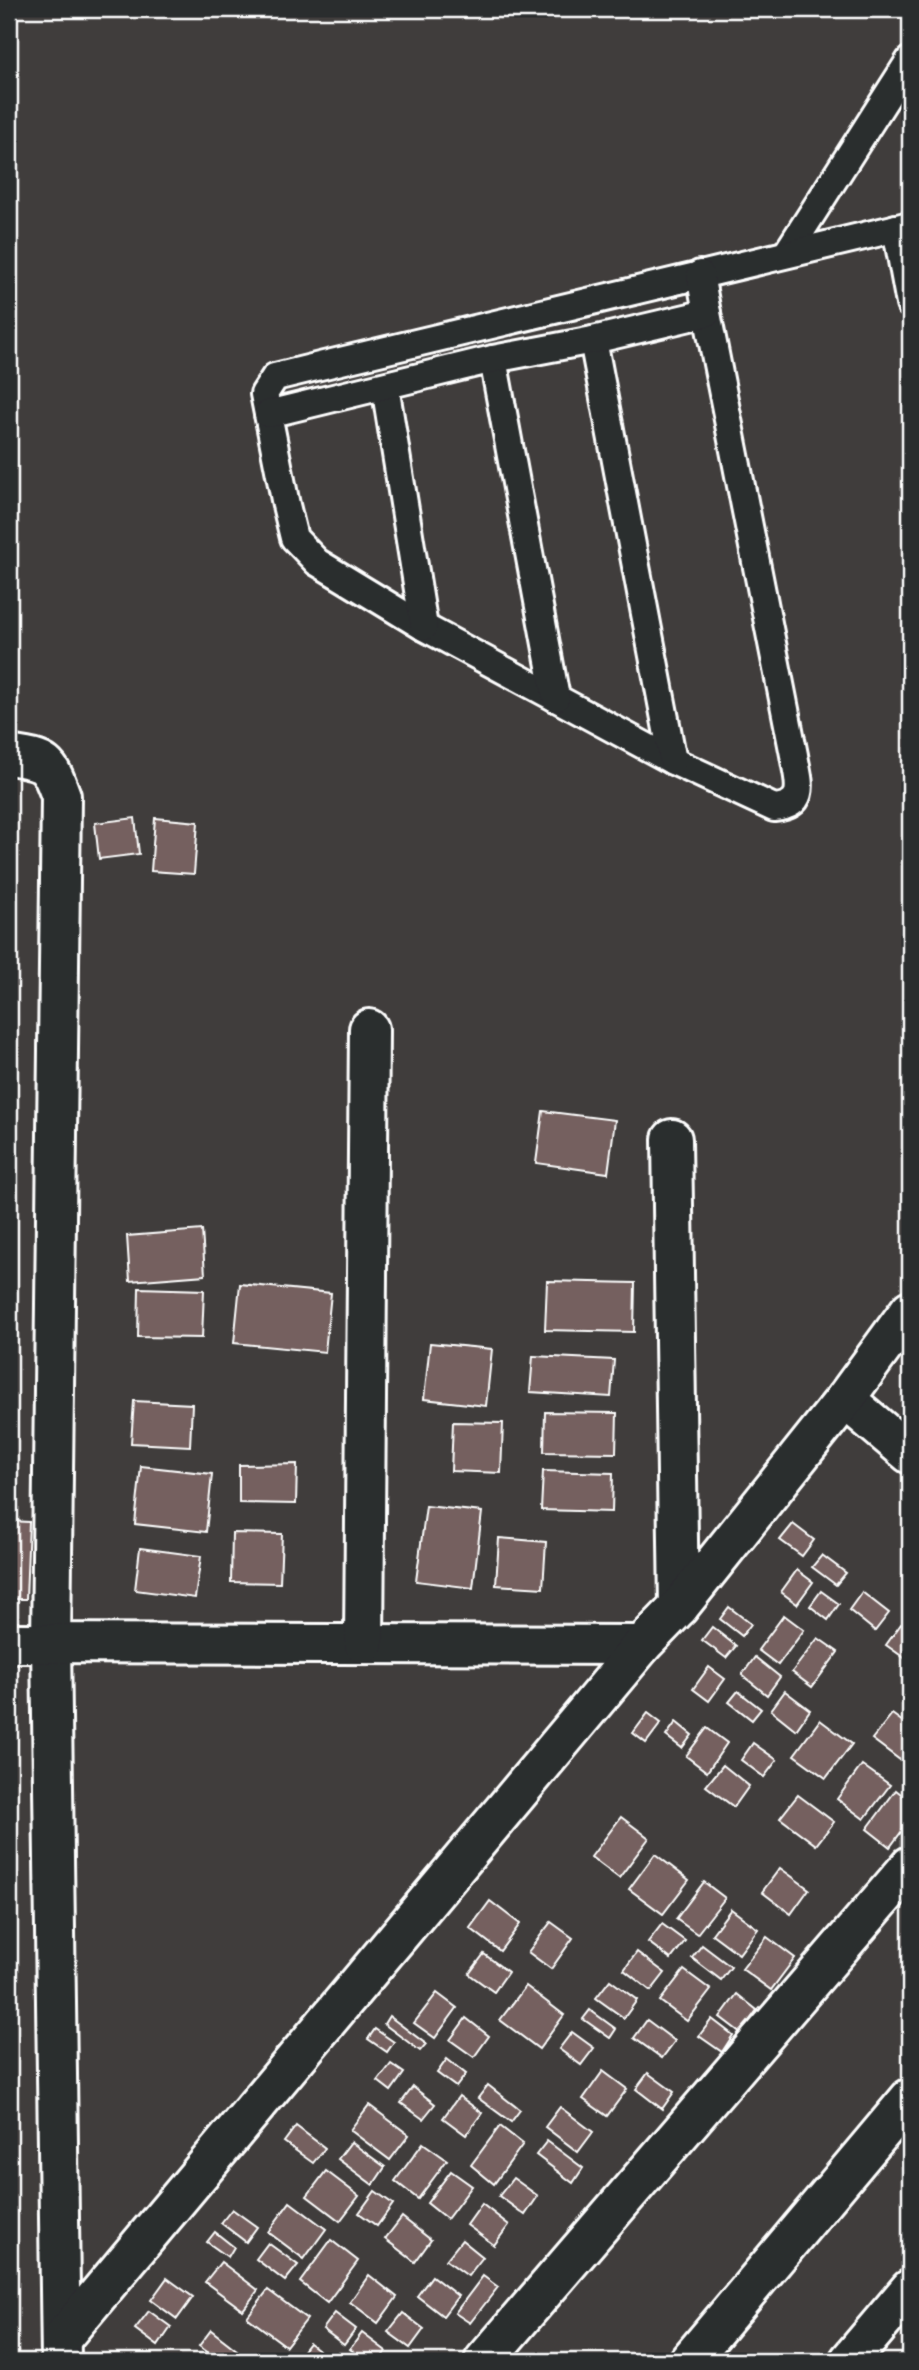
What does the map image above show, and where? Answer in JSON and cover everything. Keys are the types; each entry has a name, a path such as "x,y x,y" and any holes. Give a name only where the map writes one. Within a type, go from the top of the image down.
{"street":[{"path":"9,755 36,760 51,770 61,796 51,1643 61,2350"},
{"path":"364,1644 369,1029"},
{"path":"672,1139 679,1607"},
{"path":"61,2350 642,1646 679,1607 845,1399 910,1310"},
{"path":"845,1399 910,1454"},
{"path":"9,1643 642,1646"},
{"path":"484,2361 910,1866"},
{"path":"689,2361 910,2098"},
{"path":"849,2361 910,2289"}],"lane":[{"path":"787,253 910,60"},
{"path":"701,274 799,791 796,800 788,807 774,808 673,761 424,627 317,562 295,538 264,394 275,377 787,253 903,227 910,304"},
{"path":"268,414 493,359 593,340 707,313"},
{"path":"593,340 673,761"},
{"path":"493,359 556,698"},
{"path":"385,386 424,627"}],"building":[{"path":"135,818 139,854 99,859 95,823"},
{"path":"155,818 198,822 194,874 151,871"},
{"path":"543,1111 615,1120 608,1173 536,1163"},
{"path":"202,1230 205,1275 130,1281 127,1236"},
{"path":"547,1281 635,1283 634,1332 545,1330"},
{"path":"240,1284 331,1293 325,1352 234,1343"},
{"path":"139,1288 204,1290 202,1338 138,1337"},
{"path":"430,1343 492,1349 486,1406 424,1399"},
{"path":"533,1356 614,1360 611,1397 530,1392"},
{"path":"134,1401 192,1404 190,1446 131,1443"},
{"path":"545,1412 617,1413 616,1453 544,1452"},
{"path":"453,1422 503,1423 501,1473 451,1471"},
{"path":"297,1464 296,1504 239,1503 239,1465"},
{"path":"141,1466 212,1474 206,1532 135,1524"},
{"path":"543,1471 613,1473 612,1512 541,1510"},
{"path":"426,1506 482,1512 473,1588 416,1581"},
{"path":"9,1521 29,1522 26,1599 9,1599"},
{"path":"793,1524 814,1540 802,1556 780,1540"},
{"path":"232,1533 282,1534 280,1583 231,1582"},
{"path":"499,1538 546,1542 543,1588 496,1585"},
{"path":"140,1548 201,1556 195,1598 135,1590"},
{"path":"822,1555 846,1573 836,1585 812,1567"},
{"path":"797,1570 813,1582 797,1604 781,1592"},
{"path":"821,1591 839,1604 828,1620 810,1606"},
{"path":"862,1592 889,1613 875,1631 849,1610"},
{"path":"729,1607 751,1624 742,1636 720,1619"},
{"path":"784,1615 804,1630 778,1665 758,1650"},
{"path":"901,1624 910,1630 910,1662 886,1645"},
{"path":"712,1627 736,1646 726,1658 702,1640"},
{"path":"818,1638 838,1652 812,1687 792,1672"},
{"path":"755,1657 780,1677 767,1695 742,1675"},
{"path":"709,1667 725,1679 709,1701 693,1689"},
{"path":"738,1691 761,1709 752,1720 729,1702"},
{"path":"785,1691 810,1710 796,1730 771,1710"},
{"path":"648,1713 661,1723 646,1743 633,1733"},
{"path":"892,1714 910,1727 910,1746 900,1760 872,1739"},
{"path":"820,1720 852,1744 826,1778 794,1755"},
{"path":"676,1722 692,1735 682,1748 666,1736"},
{"path":"707,1728 727,1743 707,1772 686,1756"},
{"path":"753,1743 777,1760 764,1777 741,1760"},
{"path":"723,1765 749,1786 734,1807 706,1786"},
{"path":"862,1765 890,1785 864,1819 837,1799"},
{"path":"896,1790 910,1801 910,1820 890,1847 867,1829"},
{"path":"798,1795 834,1822 816,1845 780,1818"},
{"path":"621,1817 649,1838 619,1878 591,1857"},
{"path":"655,1854 689,1880 663,1914 629,1889"},
{"path":"780,1868 809,1889 791,1914 762,1892"},
{"path":"704,1882 725,1898 697,1934 676,1919"},
{"path":"490,1901 520,1924 500,1951 470,1928"},
{"path":"731,1909 758,1929 739,1954 712,1934"},
{"path":"551,1922 573,1938 551,1969 528,1952"},
{"path":"662,1924 685,1941 671,1959 648,1942"},
{"path":"767,1937 795,1958 771,1990 742,1969"},
{"path":"702,1945 731,1967 721,1980 692,1958"},
{"path":"637,1952 665,1973 651,1991 624,1970"},
{"path":"484,1954 508,1972 494,1992 469,1974"},
{"path":"684,1970 711,1990 687,2021 660,2001"},
{"path":"610,1980 637,2000 624,2018 596,1998"},
{"path":"526,1986 564,2015 539,2049 500,2020"},
{"path":"437,1993 457,2008 435,2038 414,2023"},
{"path":"737,1994 757,2010 741,2033 720,2017"},
{"path":"590,2010 616,2029 610,2038 583,2019"},
{"path":"389,2016 426,2044 420,2051 384,2024"},
{"path":"466,2018 489,2036 474,2057 450,2040"},
{"path":"712,2019 733,2035 722,2052 699,2036"},
{"path":"647,2020 675,2041 662,2058 634,2038"},
{"path":"375,2029 394,2042 387,2052 368,2039"},
{"path":"572,2032 594,2048 581,2065 559,2049"},
{"path":"447,2059 466,2074 456,2087 437,2073"},
{"path":"391,2064 404,2073 391,2091 378,2081"},
{"path":"603,2071 627,2089 607,2116 583,2099"},
{"path":"648,2073 674,2092 662,2109 636,2089"},
{"path":"488,2085 520,2110 511,2122 478,2098"},
{"path":"413,2087 435,2104 423,2119 401,2103"},
{"path":"459,2096 482,2113 466,2135 443,2118"},
{"path":"369,2105 409,2135 390,2160 350,2130"},
{"path":"560,2107 593,2132 578,2152 545,2127"},
{"path":"296,2126 325,2148 313,2163 284,2142"},
{"path":"500,2126 523,2144 494,2184 471,2165"},
{"path":"547,2141 583,2168 573,2183 536,2155"},
{"path":"351,2142 385,2167 373,2185 338,2159"},
{"path":"423,2143 447,2160 418,2199 395,2181"},
{"path":"326,2171 359,2196 340,2221 307,2196"},
{"path":"451,2171 472,2186 447,2219 427,2203"},
{"path":"513,2178 538,2196 525,2215 499,2196"},
{"path":"375,2191 393,2204 377,2226 359,2213"},
{"path":"290,2202 326,2229 304,2259 268,2232"},
{"path":"482,2204 509,2225 494,2245 467,2225"},
{"path":"232,2209 257,2227 246,2242 221,2223"},
{"path":"402,2217 431,2240 415,2262 385,2239"},
{"path":"215,2232 234,2247 228,2257 207,2242"},
{"path":"331,2240 358,2261 327,2303 300,2282"},
{"path":"462,2240 483,2257 468,2276 446,2260"},
{"path":"268,2243 298,2265 285,2281 256,2259"},
{"path":"221,2262 258,2290 243,2310 205,2282"},
{"path":"369,2275 397,2297 378,2323 350,2302"},
{"path":"432,2276 458,2296 443,2316 417,2296"},
{"path":"483,2276 498,2287 470,2323 455,2313"},
{"path":"167,2278 193,2297 177,2319 151,2300"},
{"path":"268,2290 307,2319 286,2346 247,2317"},
{"path":"149,2311 171,2327 158,2346 135,2329"},
{"path":"335,2313 356,2329 344,2345 323,2329"},
{"path":"403,2313 424,2329 410,2348 388,2332"},
{"path":"211,2330 238,2351 230,2361 220,2361 199,2346"},
{"path":"362,2333 386,2351 379,2361 365,2361 350,2349"},
{"path":"309,2343 332,2360 295,2361"}]}
